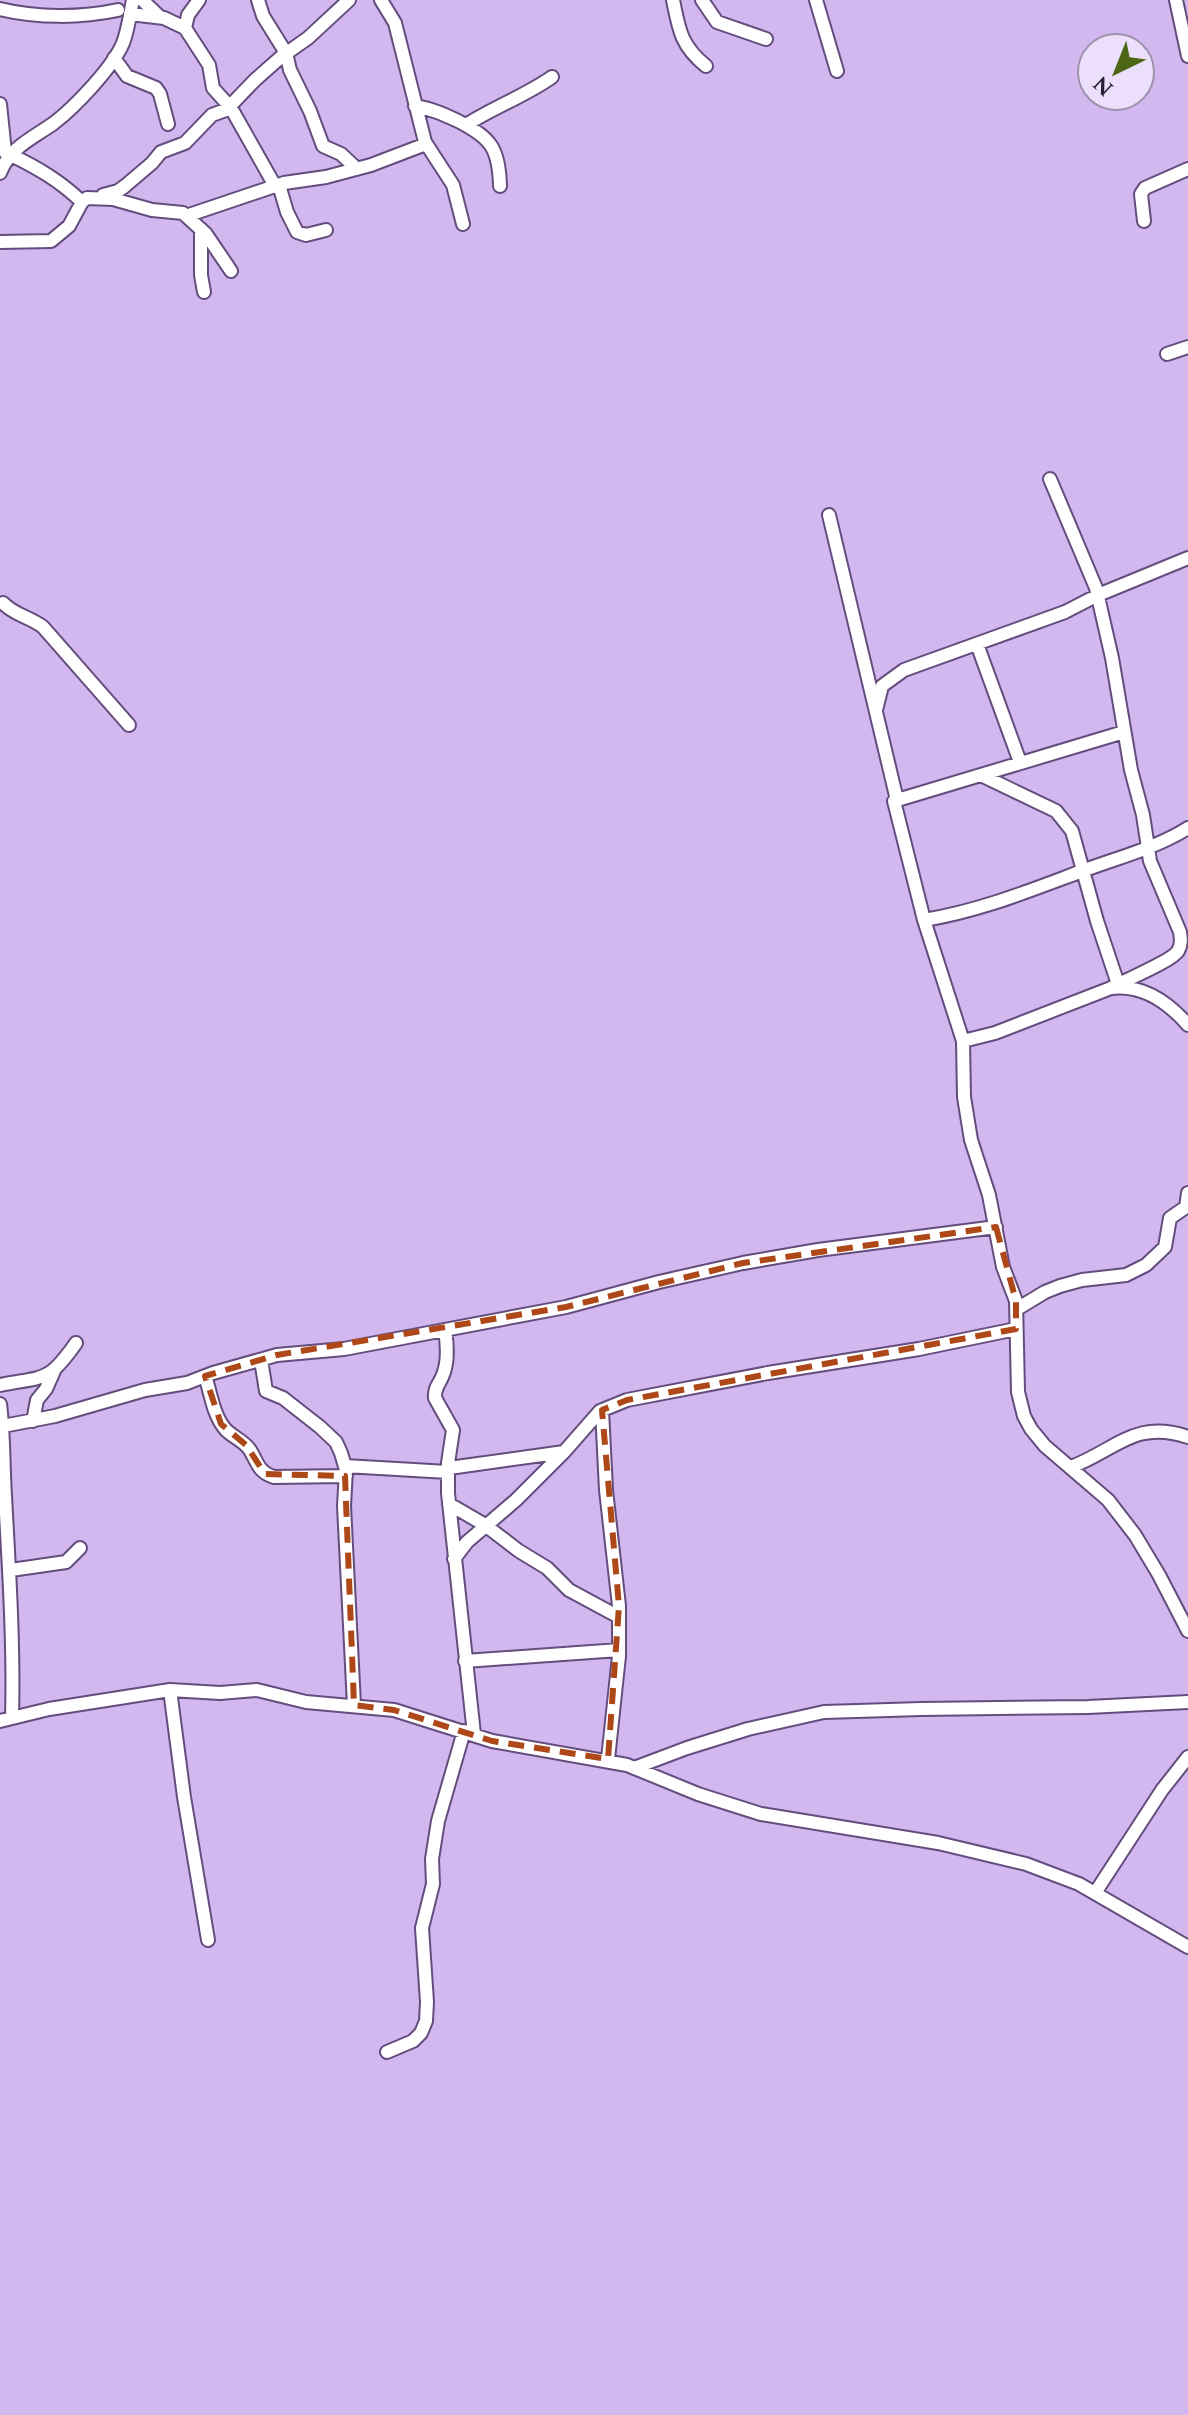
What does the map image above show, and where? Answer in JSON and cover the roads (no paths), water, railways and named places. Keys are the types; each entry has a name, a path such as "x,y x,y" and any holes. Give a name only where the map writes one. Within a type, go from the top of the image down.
{"street":[{"path":"6,153 55,122 106,70 123,43 122,12 133,0"},
{"path":"142,0 160,17"},
{"path":"185,28 188,15 199,0"},
{"path":"258,0 263,16 286,53 290,70 323,146 341,154 357,169"},
{"path":"0,242 51,241 69,226 82,202 118,191 161,152 179,147 212,115 231,107 255,80 349,0"},
{"path":"381,0 395,23 426,144 453,185 463,224"},
{"path":"673,0 683,41 706,66"},
{"path":"702,0 717,22 766,39"},
{"path":"816,0 837,71"},
{"path":"1176,0 1188,56"},
{"path":"0,9 21,15 47,16 122,12 160,17 185,28 209,65 213,88 231,107 277,186 297,232 306,235 326,230"},
{"path":"114,58 127,76 156,88 168,124"},
{"path":"466,125 552,77"},
{"path":"0,104 6,153 0,173"},
{"path":"415,106 444,113 483,135 494,149 499,163 500,186"},
{"path":"186,216 297,180 357,169 426,144"},
{"path":"6,153 46,172 82,202"},
{"path":"1144,221 1142,191 1153,183 1188,169"},
{"path":"126,203 130,181"},
{"path":"96,197 152,210 183,213 201,229 231,271"},
{"path":"201,229 204,292"},
{"path":"1167,354 1188,347"},
{"path":"963,1041 1034,1019 1114,986 1177,954 1184,929 1154,874 1098,595 1050,479"},
{"path":"829,515 897,800"},
{"path":"876,710 882,686 914,666 1065,612 1188,558"},
{"path":"3,603 43,627 129,725"},
{"path":"977,644 1020,762"},
{"path":"1124,732 894,801 924,920 963,1041 964,1097 969,1126 996,1227 1003,1267 1013,1289 1017,1309 1018,1392 1024,1416 1045,1446 1108,1500 1135,1535 1188,1631"},
{"path":"981,775 1056,811 1072,831 1114,986"},
{"path":"924,920 994,904 1187,833"},
{"path":"1114,986 1128,987 1162,1000 1188,1025"},
{"path":"1017,1309 1060,1286 1126,1275 1146,1265 1165,1247 1170,1218 1186,1207 1188,1193"},
{"path":"3,1426 33,1421 145,1390 187,1383 277,1355 344,1349 566,1307 743,1263 996,1227"},
{"path":"454,1559 467,1542 516,1500 602,1410 627,1400 1016,1329"},
{"path":"387,2052 413,2041 426,2021 422,1928 433,1884 432,1859 438,1821 469,1732 449,1504 448,1470 453,1430 434,1392 444,1372 447,1353 445,1330"},
{"path":"33,1421 37,1400 76,1343"},
{"path":"261,1360 266,1391 283,1398 336,1442 345,1471 354,1705"},
{"path":"0,1385 40,1378 54,1371"},
{"path":"205,1376 221,1424 246,1445 265,1474 274,1477 345,1471 448,1470 499,1459 564,1452"},
{"path":"0,1404 11,1570 6,1720 49,1709 170,1690 220,1693 257,1690 306,1702 394,1710 492,1741 608,1759 698,1794 761,1814 938,1843 1026,1864 1079,1884 1188,1947"},
{"path":"602,1410 606,1490 619,1617 619,1650 608,1759"},
{"path":"1071,1467 1091,1459 1130,1435 1147,1431 1188,1437"},
{"path":"449,1504 547,1568 569,1590 619,1617"},
{"path":"11,1570 66,1562 80,1548"},
{"path":"465,1661 619,1650"},
{"path":"170,1690 208,1940"},
{"path":"634,1768 748,1729 824,1712 1188,1702"},
{"path":"1095,1893 1162,1790 1188,1757"}]}
